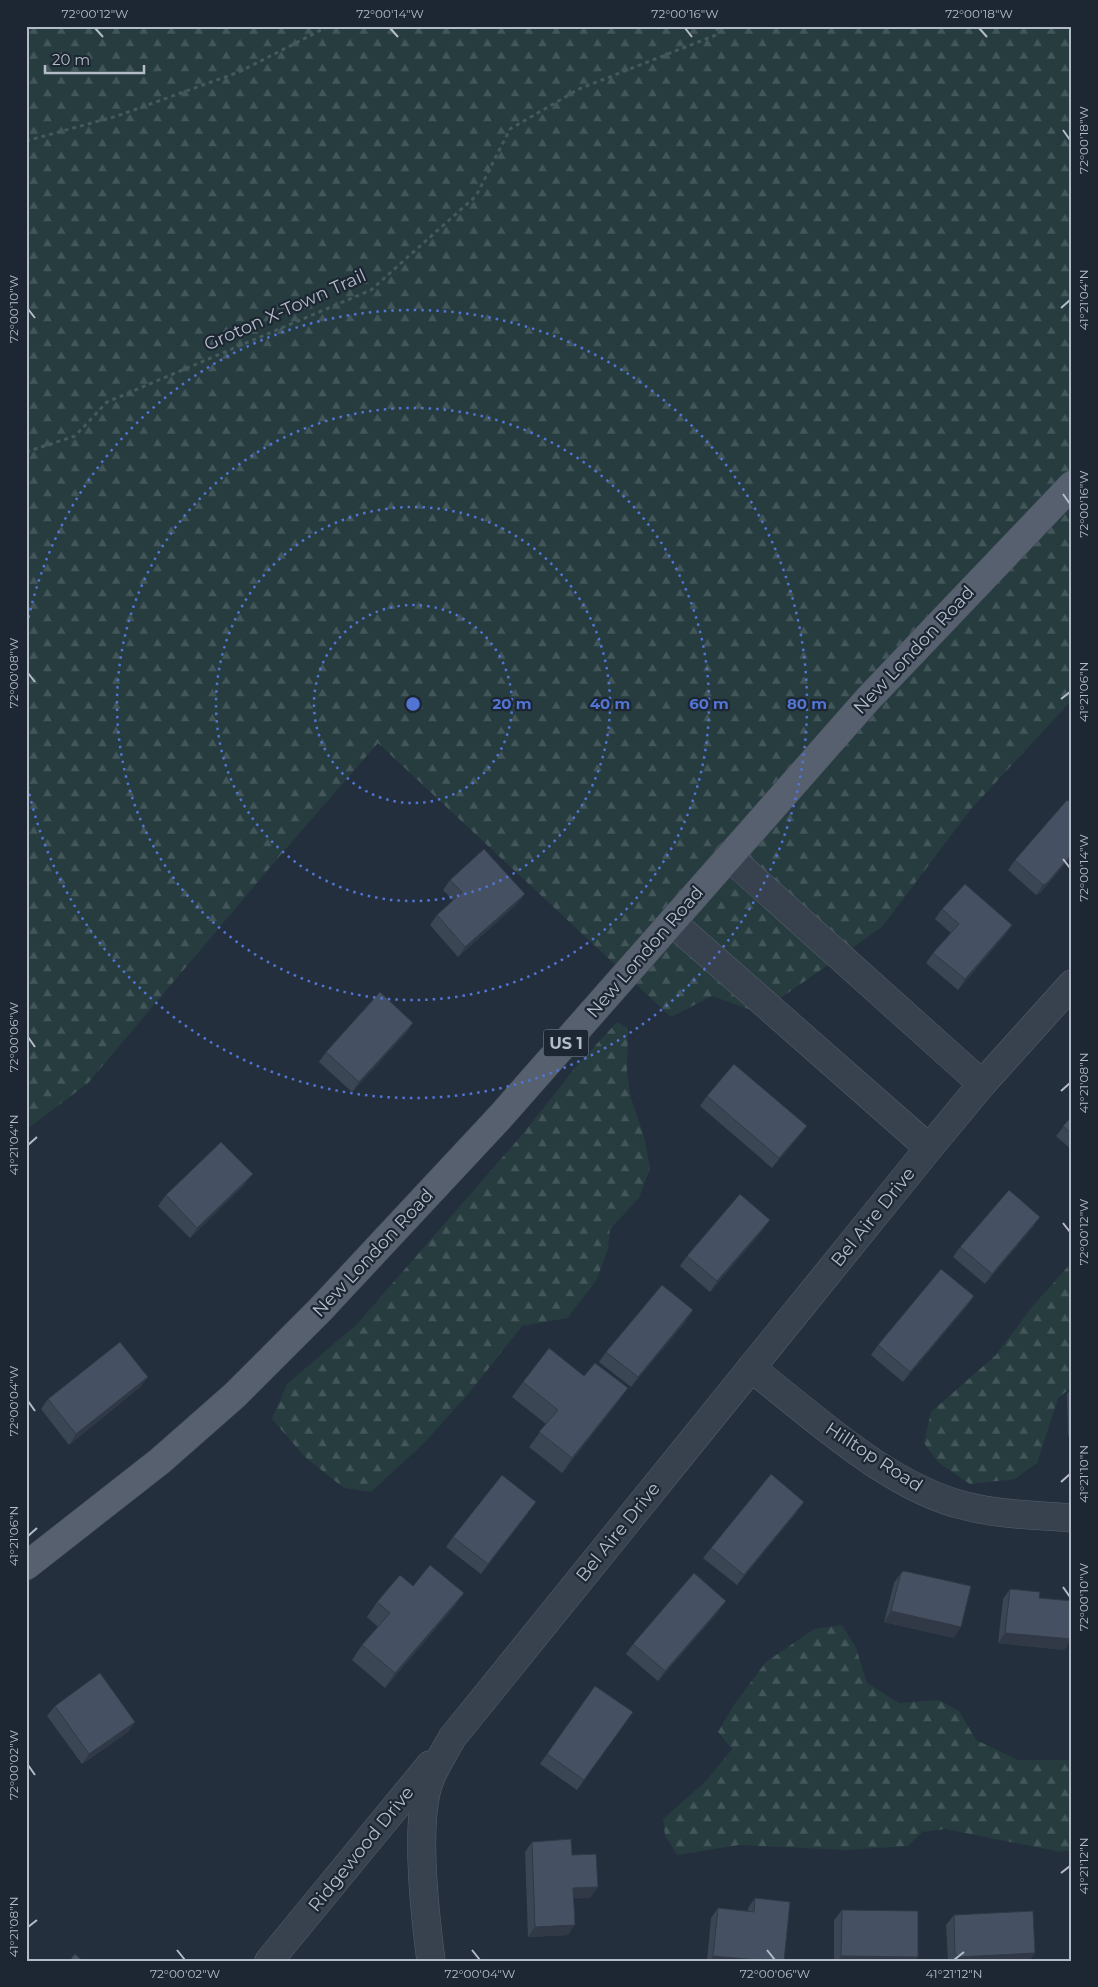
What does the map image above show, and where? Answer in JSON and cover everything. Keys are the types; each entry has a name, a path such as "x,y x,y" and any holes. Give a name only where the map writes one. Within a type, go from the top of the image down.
{"main road":[{"name":"New London Road","path":"26,1566 160,1461 235,1395 319,1310 494,1124 868,699 1072,485"}],"street":[{"path":"728,856 982,1084"},
{"path":"672,922 929,1148"},
{"name":"Bel Aire Drive","path":"431,1961 426,1923 423,1851 425,1798 428,1784 452,1738 929,1148 982,1084 1072,984"},
{"name":"Hilltop Road","path":"751,1368 838,1436 920,1490 966,1506 1072,1518"},
{"name":"Ridgewood Drive","path":"269,1961 452,1738"}],"path":[{"path":"26,141 117,116 239,72 329,26"},
{"name":"Groton X-Town Trail","path":"26,452 75,436 107,402 371,290 476,196 510,129 579,89 716,35 718,26"}],"green space":[{"path":"26,26 1072,26 1072,700 971,809 882,927 759,1013 712,996 671,1017 378,743 283,852 88,1083 26,1130"},
{"path":"617,1022 628,1028 627,1070 630,1095 645,1140 650,1168 639,1198 610,1229 608,1249 596,1281 567,1318 522,1326 469,1393 424,1443 371,1492 344,1488 305,1457 272,1419 287,1384 357,1324 522,1135 575,1068"},
{"path":"1072,1262 1072,1387 1058,1398 1037,1463 1015,1479 970,1484 938,1462 924,1443 931,1412 996,1355 1032,1307"},
{"path":"842,1625 856,1648 867,1683 899,1703 939,1700 959,1711 976,1740 1018,1760 1072,1760 1072,1850 1061,1852 945,1829 922,1832 908,1846 847,1850 739,1845 677,1855 665,1835 663,1819 706,1781 732,1749 718,1732 733,1706 766,1662 814,1629"}],"building":[{"path":"1067,800 1072,804 1072,854 1047,883 1043,885 1015,860"},
{"path":"484,849 525,894 465,947 437,915 462,892 450,880"},
{"path":"965,884 1012,925 965,979 933,953 959,924 942,909"},
{"path":"380,992 413,1023 359,1082 326,1052"},
{"path":"734,1064 807,1126 779,1158 707,1096"},
{"path":"1072,1116 1072,1134 1063,1126"},
{"path":"221,1142 253,1174 197,1228 166,1195"},
{"path":"1009,1190 1040,1217 992,1274 960,1247"},
{"path":"740,1194 770,1220 717,1281 687,1256"},
{"path":"941,1269 974,1296 910,1372 878,1345"},
{"path":"662,1285 693,1310 638,1377 606,1352"},
{"path":"120,1342 148,1377 76,1434 48,1399"},
{"path":"549,1348 584,1376 595,1363 628,1388 572,1458 539,1432 558,1410 523,1382"},
{"path":"771,1474 804,1502 744,1575 711,1548"},
{"path":"502,1475 536,1502 488,1564 453,1537"},
{"path":"430,1565 464,1593 395,1673 362,1645 390,1613 377,1602 400,1575 413,1586"},
{"path":"904,1571 971,1586 961,1627 891,1611 901,1573"},
{"path":"694,1573 726,1601 665,1671 633,1644"},
{"path":"1010,1589 1040,1592 1039,1598 1072,1601 1071,1639 1005,1633"},
{"path":"100,1673 135,1722 89,1754 55,1706"},
{"path":"595,1686 633,1712 584,1780 547,1754"},
{"path":"571,1839 572,1855 596,1854 598,1887 573,1888 575,1925 535,1927 532,1842"},
{"path":"755,1898 790,1902 784,1961 713,1956 718,1908 754,1912"},
{"path":"842,1910 918,1911 918,1957 841,1956"},
{"path":"1033,1911 1035,1953 959,1957 955,1954 954,1915"},
{"path":"75,1954 83,1961 69,1961"}]}
